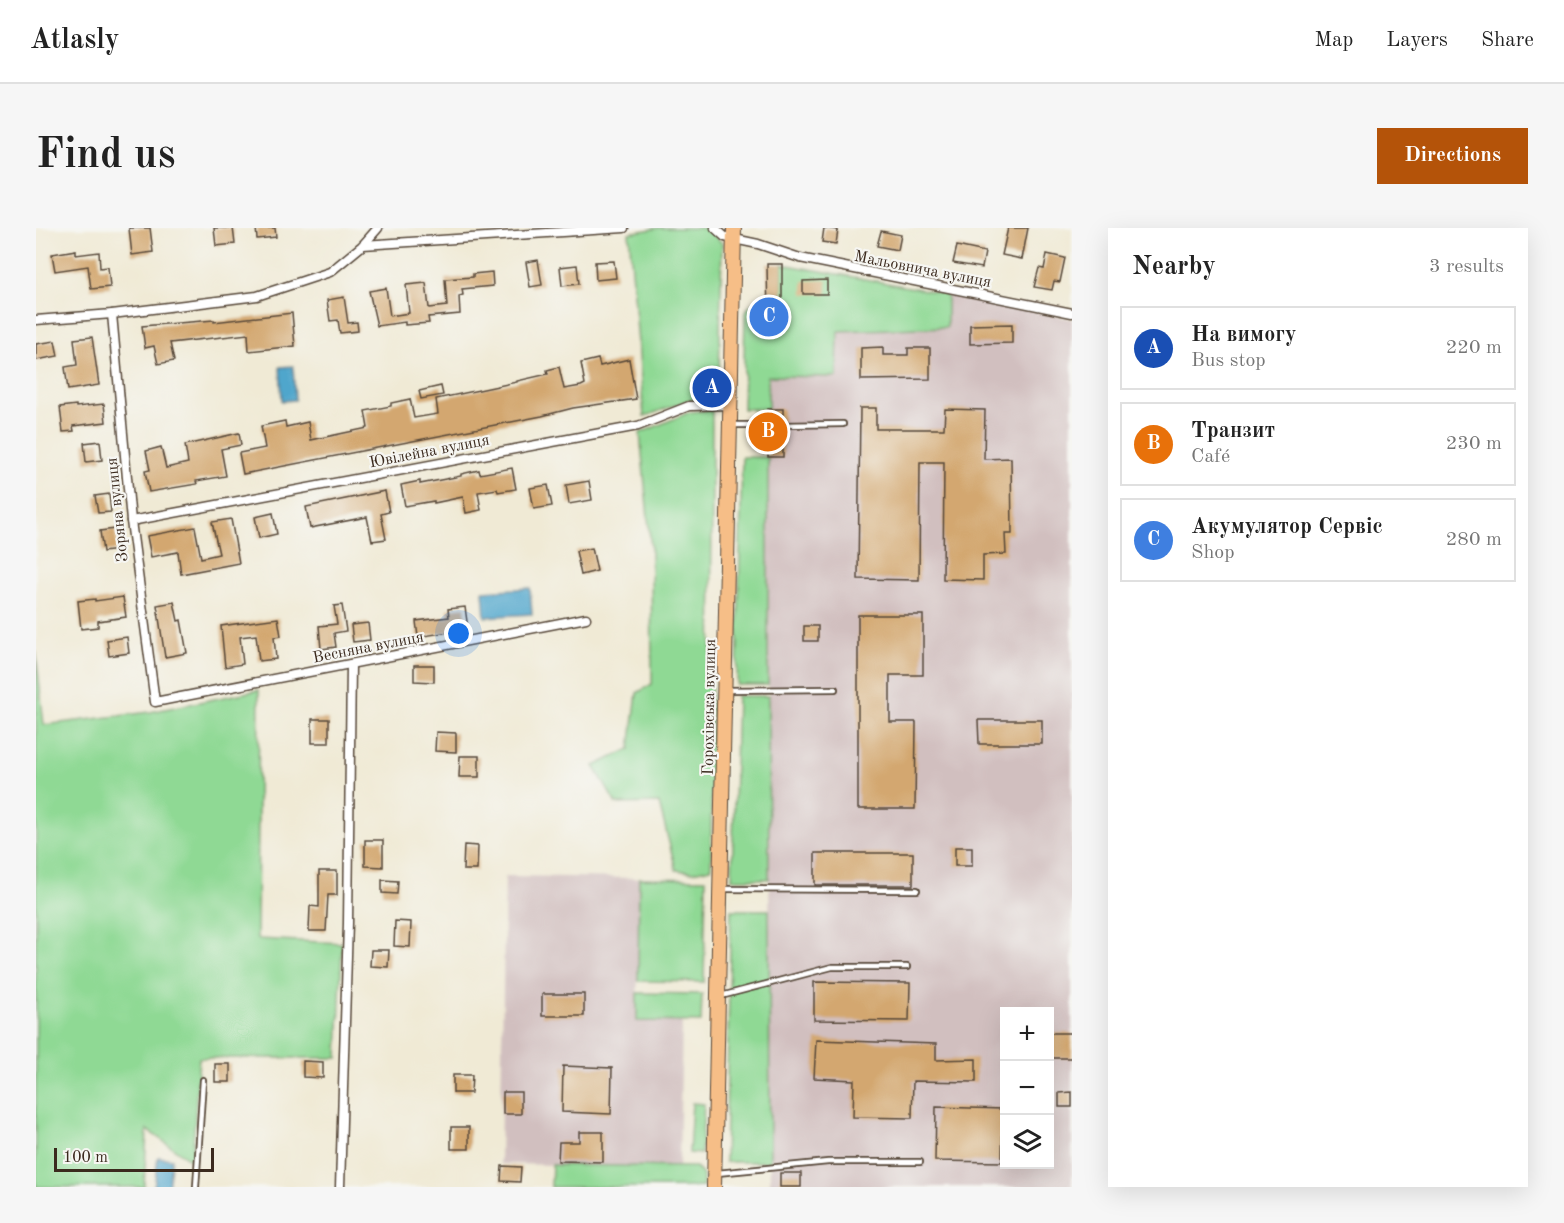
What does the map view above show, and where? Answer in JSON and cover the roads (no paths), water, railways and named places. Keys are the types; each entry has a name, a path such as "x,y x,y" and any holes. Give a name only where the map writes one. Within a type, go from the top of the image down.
{"main road":[{"name":"Горохівська вулиця","path":"714,1180 734,233"}],"street":[{"path":"36,320 112,314 257,296 330,272 363,246 378,228"},
{"path":"363,246 624,228"},
{"name":"Мальовнича вулиця","path":"715,228 725,237 734,233 800,258 1072,313"},
{"name":"Зоряна вулиця","path":"112,314 131,521 155,702"},
{"name":"Ювілейна вулиця","path":"131,521 638,426 690,406 731,405"},
{"name":"Весняна вулиця","path":"155,702 586,618"},
{"path":"340,1187 348,923 351,664"}],"lane":[{"path":"783,424 843,424"},
{"path":"730,425 768,425"},
{"path":"725,690 835,688"},
{"path":"720,889 917,890"},
{"path":"718,997 832,967 907,967"},
{"path":"196,1187 203,1080"},
{"path":"714,1180 828,1162 920,1162"}],"water":[{"path":"293,366 295,400 282,401 280,367"},
{"path":"530,588 532,614 485,617 483,591"},
{"path":"158,1157 172,1159 168,1187 154,1187"}],"place":[{"name":"Акумулятор Сервіс","path":"769,317"},
{"name":"На вимогу","path":"712,388"},
{"name":"Транзит","path":"768,432"}]}
